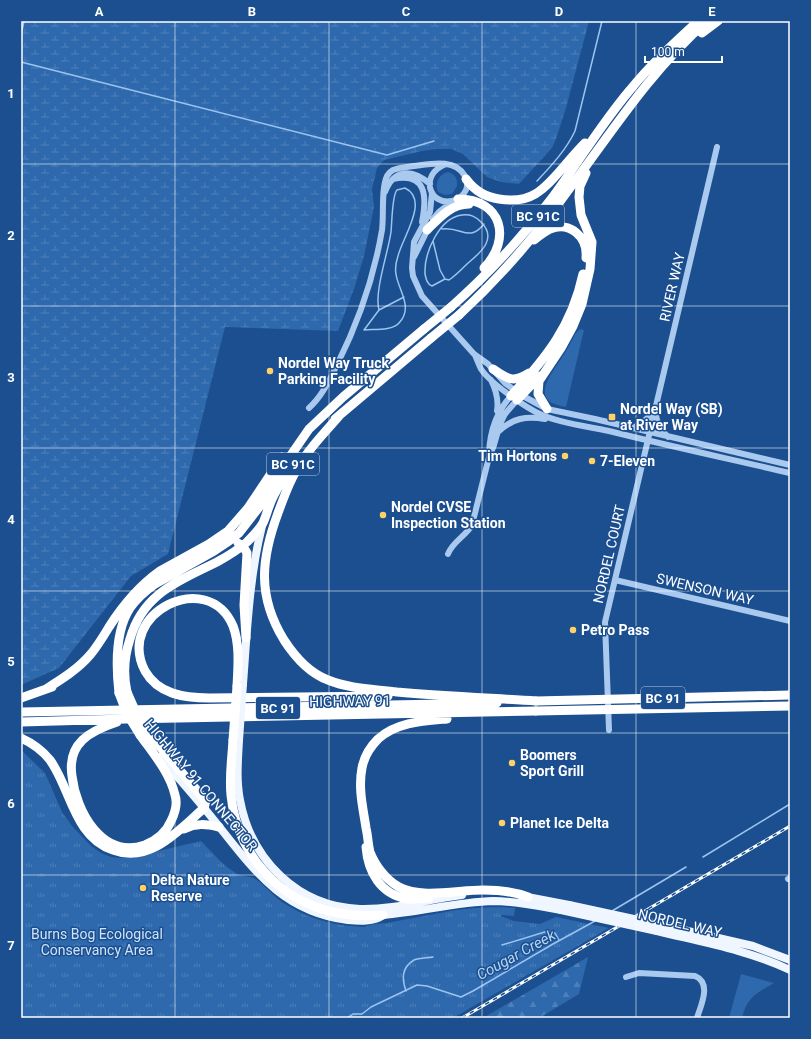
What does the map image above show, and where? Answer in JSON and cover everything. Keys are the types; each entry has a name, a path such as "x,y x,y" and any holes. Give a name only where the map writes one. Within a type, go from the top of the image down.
{"highway":[{"name":"HIGHWAY 91 CONNECTOR","path":"140,735 127,714 123,693 117,678 118,653 123,624 130,608 139,597 155,584 229,541 239,533 252,517 285,462 308,429 338,401 424,330 475,285 499,261 534,221 566,179 611,114 639,79 697,21"},
{"path":"674,54 690,36 707,21"},
{"path":"674,54 718,21"},
{"name":"BC 91C","path":"262,523 274,495 289,470 317,434 448,324 489,286 520,253 548,218 638,94 674,54"},
{"path":"466,179 477,190 493,198 511,201 533,196 550,183 611,114"},
{"path":"516,396 564,342 578,314 586,292 592,246 578,197 582,180 596,153"},
{"path":"451,306 494,256 500,238 499,226 492,210 473,200 455,200"},
{"path":"424,229 454,207 463,204 480,206 496,219"},
{"path":"520,253 540,235 555,228 565,228 576,232 583,239 586,247 584,270 574,306 559,337 539,371 538,394 548,409"},
{"path":"492,369 506,378 515,380 539,371"},
{"path":"338,416 313,445 296,470 285,493 273,526 266,552 264,575 265,592 272,616 280,633 300,661 318,676 335,683 354,687 436,696"},
{"path":"46,689 81,665 125,603 146,582 160,571 220,537 235,524 248,508 289,447 297,437 308,429"},
{"path":"21,738 37,748 50,760 82,824 88,833 101,845 121,853 142,852 156,847 175,834 204,808 206,801 150,735 123,693 128,643 134,624 152,598 176,582 224,558 243,546 262,523"},
{"path":"229,541 240,543 247,553 244,605 246,638"},
{"path":"383,915 354,916 339,914 317,908 288,892 264,872 248,851 238,827 231,793 230,774 236,740 240,685 236,635 229,619 221,610 208,602 202,600 184,599 168,604 149,619 143,630 140,643 140,656 144,668 150,678 159,687 179,696 216,698 436,696 536,701"},
{"path":"21,698 67,680 88,665 101,650 130,608"},
{"name":"BC 91","path":"536,701 790,695"},
{"name":"HIGHWAY 91","path":"21,712 479,705 536,701"},
{"name":"HIGHWAY 91","path":"21,722 790,706"},
{"path":"524,711 478,717 424,720 397,727 386,733 365,756 362,767 360,792 370,852 376,864 389,880 407,891 424,893 496,890 516,893 528,897"},
{"path":"126,719 98,729 85,736 76,748 71,765 75,795 87,820 100,836 110,842 122,846 139,846 158,838 169,826 175,810 176,795 172,785 157,758 140,735"},
{"path":"175,834 196,825 204,824 219,827"},
{"path":"367,834 365,842 370,869 383,887 397,896 406,899 437,896 446,897"}],"main road":[{"path":"240,685 254,570 262,523"},
{"name":"HIGHWAY 91 CONNECTOR","path":"140,735 204,808 246,861 269,885 289,900 306,909 336,918 366,920 378,919 383,915 450,905 493,902 529,905 561,910"},
{"name":"HIGHWAY 91 CONNECTOR","path":"236,740 237,775 240,800 247,825 254,841 266,859 292,886 307,895 328,903 360,909 386,907 446,897 482,894 528,897 569,905"},
{"name":"NORDEL WAY","path":"569,905 753,946 790,960"},
{"name":"NORDEL WAY","path":"561,910 740,950 761,957 790,970"}],"street":[{"name":"RIVER WAY","path":"651,433 717,147"},
{"path":"309,408 325,389 360,313 380,241 386,180 392,170 433,164 453,165 460,170 466,179 466,188 462,196 438,212 424,229"},
{"path":"446,164 434,172 430,178 432,194 430,212 413,260 412,268 415,282 422,296 474,354 492,369 516,396 548,409 790,465"},
{"path":"384,196 393,179 402,173 410,173 419,176 430,184"},
{"path":"393,179 410,178 418,183 423,190 425,204 424,229"},
{"path":"432,194 442,200 455,200"},
{"path":"474,354 482,370 490,378 516,396 535,412 557,420"},
{"path":"489,457 498,399 490,378"},
{"path":"496,418 501,408 516,396"},
{"path":"448,554 452,545 467,532 472,525 489,457 502,419 516,396"},
{"path":"633,428 643,422 656,410"},
{"path":"656,410 657,422 668,437"},
{"path":"499,431 509,423 519,418 534,417 557,420 790,473"},
{"name":"NORDEL COURT","path":"610,730 606,622 651,433"},
{"name":"SWENSON WAY","path":"615,580 790,621"},
{"path":"626,977 639,973 695,976 699,978 704,983 705,990 697,1018"}],"green space":[{"path":"21,21 589,21 566,108 556,139 552,148 519,184 501,182 487,177 463,154 451,149 422,151 384,160 377,168 372,189 374,207 364,256 354,289 338,331 225,327 168,554 131,576 59,668 21,685"},
{"path":"448,172 456,177 457,186 452,194 445,195 438,192 437,183 442,175"},
{"path":"580,329 584,330 566,407 548,400 545,394 545,388 575,334"},
{"name":"Burns Bog Ecological Conservancy Area","path":"21,750 45,773 62,812 72,826 91,846 101,853 111,857 133,857 201,841 219,860 235,873 252,877 288,906 319,920 342,925 365,927 456,910 501,907 515,908 514,916 501,916 514,921 540,924 556,917 609,928 453,1018 21,1018"},
{"path":"588,957 579,994 539,1018 483,1018"},
{"path":"741,974 774,983 750,1000 742,1018 729,1018"}],"waterway":[{"path":"21,35 24,21"},
{"path":"537,181 563,151 575,131 602,21"},
{"path":"21,62 387,155 434,141"},
{"path":"364,330 396,326 403,317 405,311 404,298 397,280 396,268 400,248 409,230 415,210 415,201 412,194 405,188 397,190 394,197 391,232 378,293 379,310"},
{"path":"433,241 440,270 445,279 449,280 482,250 488,234 486,228 481,222 470,215 462,215 454,218 440,229 434,238 430,247 425,266 425,274 428,283 432,286 445,279"},
{"path":"442,229 469,233 479,230 484,224"},
{"path":"364,330 379,310 404,297"},
{"name":"Cougar Creek","path":"703,857 790,804"},
{"name":"Cougar Creek","path":"612,911 686,867"},
{"name":"Cougar Creek","path":"347,1018 353,1014 362,1014 371,1007 417,985 427,986 461,997 595,921"},
{"path":"502,945 548,931 555,933 559,940"},
{"path":"406,991 403,978 405,970 410,963 421,958 433,957"}],"railway":[{"path":"462,1018 790,826"}],"place":[{"name":"Nordel Way Truck Parking Facility","path":"270,371"},
{"name":"Nordel Way (SB) at River Way","path":"612,417"},
{"name":"Tim Hortons","path":"565,456"},
{"name":"7-Eleven","path":"592,461"},
{"name":"Nordel CVSE Inspection Station","path":"383,515"},
{"name":"Petro Pass","path":"573,630"},
{"name":"Boomers Sport Grill","path":"512,763"},
{"name":"Planet Ice Delta","path":"502,823"},
{"name":"Delta Nature Reserve","path":"143,888"}]}
